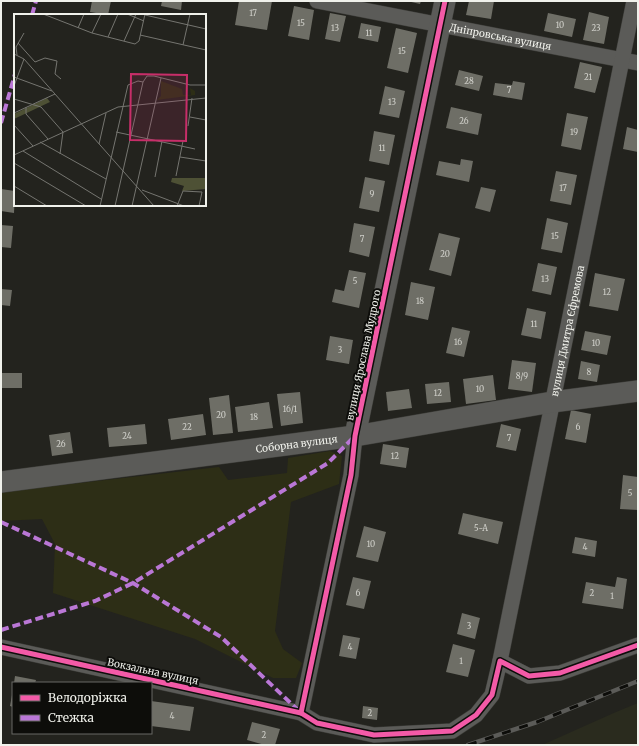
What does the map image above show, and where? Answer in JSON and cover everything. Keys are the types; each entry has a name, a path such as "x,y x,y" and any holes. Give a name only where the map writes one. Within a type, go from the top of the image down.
{"street":[{"name":"Дніпровська вулиця","path":"317,1 440,26 638,63"},
{"name":"вулиця Ярослава Мудрого","path":"301,713 352,475 355,436 445,1"},
{"name":"вулиця Дмитра Єфремова","path":"301,713 317,723 374,735 452,731 476,715 492,695 634,1"},
{"name":"Соборна вулиця","path":"1,482 355,436 552,402 638,392"},
{"path":"500,661 529,676 560,673 638,645"},
{"name":"Вокзальна вулиця","path":"1,647 301,713"}],"shaded area":[{"path":"638,703 638,745 542,745 616,712"}],"green space":[{"path":"330,451 342,456 339,484 291,502 275,631 283,649 302,663 296,678 273,678 195,639 53,593 55,544 42,519 1,521 1,492 219,467 228,480 287,473 288,458"}],"building":[{"path":"92,1 111,1 108,14 90,12"},
{"path":"162,1 182,1 181,10 161,6"},
{"path":"239,1 272,1 267,30 235,25"},
{"path":"407,1 421,1 420,4"},
{"path":"469,1 494,1 491,19 466,15"},
{"path":"294,6 314,10 309,40 288,36"},
{"path":"589,12 609,17 604,44 583,40"},
{"path":"330,13 346,16 340,42 325,39"},
{"path":"548,13 576,19 572,37 544,31"},
{"path":"361,23 381,27 378,42 358,38"},
{"path":"396,28 417,33 408,73 387,68"},
{"path":"580,62 602,67 595,93 574,88"},
{"path":"459,70 483,76 479,91 455,85"},
{"path":"513,81 525,83 522,100 493,95 495,83 512,85"},
{"path":"385,86 405,91 399,118 379,114"},
{"path":"451,107 482,114 478,135 446,128"},
{"path":"567,113 588,117 581,150 561,146"},
{"path":"627,127 638,130 638,152 623,149"},
{"path":"374,131 395,135 389,165 369,161"},
{"path":"461,159 473,161 469,182 436,175 439,161 460,165"},
{"path":"556,171 577,175 571,205 550,201"},
{"path":"365,177 385,181 379,212 359,208"},
{"path":"481,187 496,190 490,212 475,208"},
{"path":"1,189 14,191 14,213 1,211"},
{"path":"547,218 568,223 562,253 541,249"},
{"path":"354,223 375,227 369,257 349,252"},
{"path":"1,225 13,226 11,248 1,247"},
{"path":"439,233 460,238 451,276 429,270"},
{"path":"538,263 557,267 551,295 532,291"},
{"path":"349,270 366,273 359,308 332,302 335,289 344,291"},
{"path":"595,273 625,279 618,311 589,306"},
{"path":"411,282 435,287 428,320 405,315"},
{"path":"1,289 12,290 10,306 1,305"},
{"path":"527,308 546,312 541,339 521,335"},
{"path":"452,327 470,331 464,357 446,353"},
{"path":"585,331 611,336 607,355 581,350"},
{"path":"330,336 353,340 349,364 326,360"},
{"path":"512,360 536,363 532,392 508,389"},
{"path":"581,361 600,365 597,382 578,379"},
{"path":"1,373 22,373 22,388 1,388"},
{"path":"493,375 496,400 466,404 463,379"},
{"path":"449,382 451,402 427,404 425,384"},
{"path":"409,389 412,408 388,411 386,392"},
{"path":"300,392 303,423 281,426 277,394"},
{"path":"229,395 233,433 213,435 209,398"},
{"path":"269,402 273,428 238,432 235,407"},
{"path":"571,410 591,414 586,443 565,439"},
{"path":"203,414 206,435 171,440 168,419"},
{"path":"145,424 147,444 109,447 107,428"},
{"path":"501,424 521,429 516,451 496,447"},
{"path":"70,432 73,453 52,456 49,435"},
{"path":"383,444 409,448 406,468 380,464"},
{"path":"623,475 638,477 638,510 620,509"},
{"path":"463,513 503,522 498,544 458,534"},
{"path":"364,526 386,532 378,562 356,557"},
{"path":"575,537 597,541 595,557 572,553"},
{"path":"353,577 371,581 364,609 346,605"},
{"path":"617,577 627,579 623,609 582,603 586,582 615,587"},
{"path":"462,613 480,618 475,639 457,634"},
{"path":"343,635 360,638 356,659 339,656"},
{"path":"453,644 475,650 468,677 446,672"},
{"path":"15,676 36,680 35,682 14,682"},
{"path":"12,695 12,707 10,706"},
{"path":"152,701 194,707 190,731 152,726"},
{"path":"363,706 378,708 377,720 362,718"},
{"path":"252,722 280,729 275,745 265,745 247,740"}],"railway":[{"path":"468,745 537,722 638,681"}],"marked path":[{"path":"32,14 36,1"},
{"path":"1,123 14,78"},
{"path":"1,630 95,601 133,583 328,463 355,436"},
{"path":"1,522 133,583 221,637 299,711"}],"cycle path":[{"path":"301,713 351,475 355,436 445,1"},
{"path":"1,647 301,713 317,723 374,735 452,731 476,715 492,695 500,661 529,676 560,673 638,645"}]}
